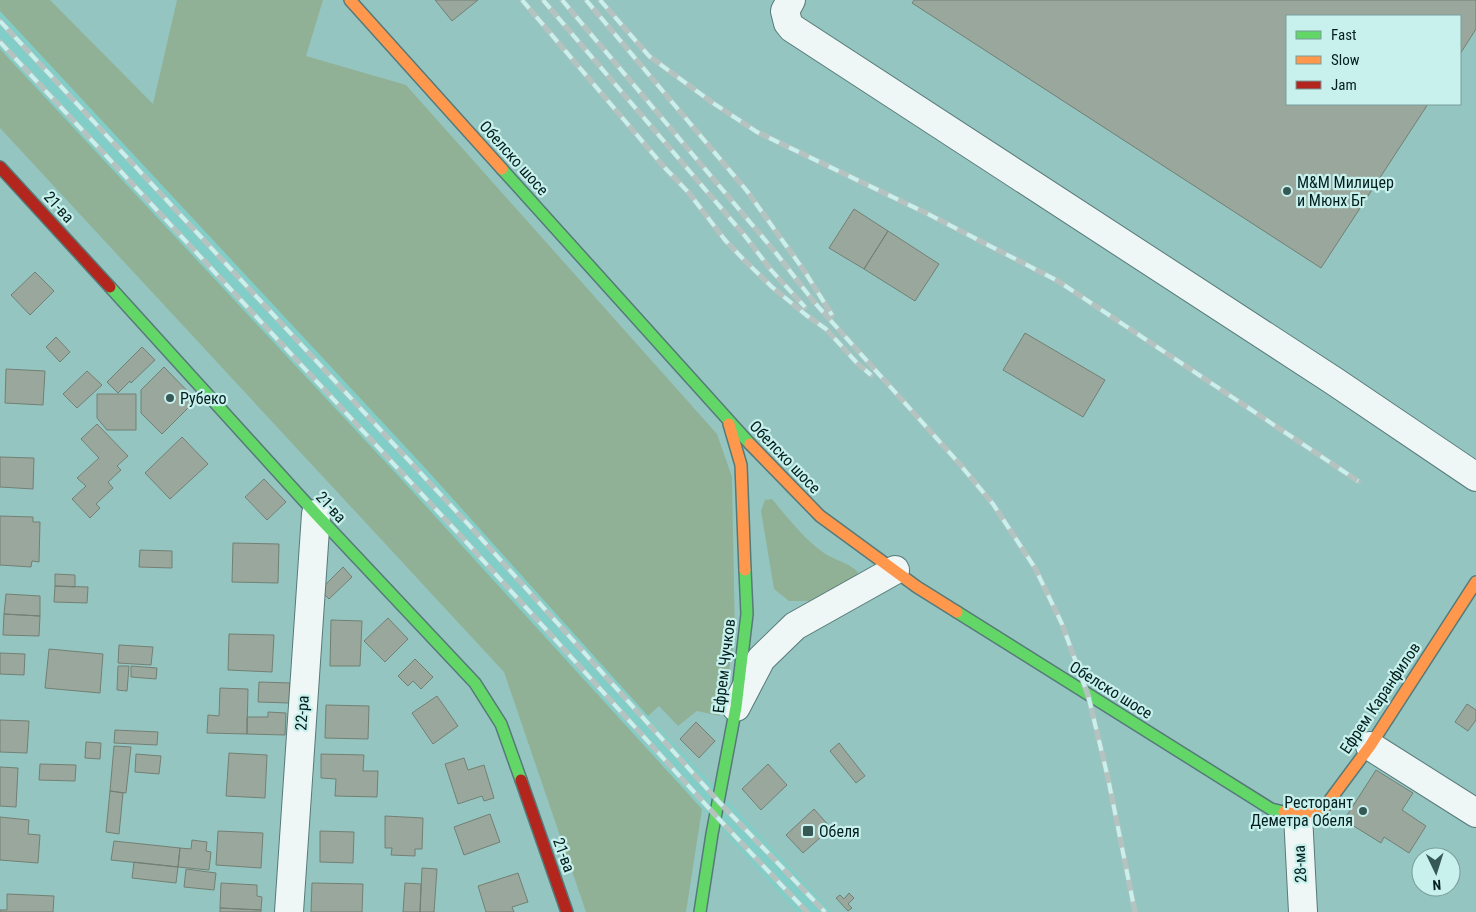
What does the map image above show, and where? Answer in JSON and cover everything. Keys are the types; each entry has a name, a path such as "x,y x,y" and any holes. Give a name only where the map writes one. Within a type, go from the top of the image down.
{"street":[{"name":"Обелско шосе","path":"350,0 729,423 820,516 918,587 1271,809 1298,815"},
{"path":"791,0 785,12 788,23 792,28 1334,381 1476,477"},
{"name":"21-ва","path":"0,167 316,514 475,683 501,724 567,912"},
{"name":"Ефрем Чучков","path":"700,912 712,834 736,707 747,614 741,466 729,423"},
{"name":"22-ра","path":"288,912 316,514"},
{"path":"736,707 761,659 795,626 895,570"},
{"name":"Ефрем Каранфилов","path":"1298,815 1324,808 1370,746 1473,593"},
{"path":"1370,746 1476,813"},
{"name":"28-ма","path":"1298,815 1302,912"}],"shaded area":[{"path":"0,11 427,470 648,716 832,912 797,912 403,481 0,49"}],"green space":[{"path":"0,0 50,0 153,104 177,0 323,0 306,56 406,85 717,434 732,477 735,638 720,716 697,711 678,726 659,706 648,716 427,470 0,11"},
{"path":"0,49 403,481 702,809 686,912 586,912 504,672 0,128"},
{"path":"772,499 796,528 817,547 828,556 858,572 855,580 809,601 789,601 774,589 761,511 765,500"}],"building":[{"path":"435,0 478,0 452,21"},
{"name":"М&M Mилицер и Мюнх Бг","path":"914,0 1476,0 1476,29 1461,52 1461,15 1286,15 1286,105 1427,105 1321,268 912,3"},
{"path":"854,209 888,231 864,269 829,248"},
{"path":"888,231 939,264 915,301 864,269"},
{"path":"35,272 54,291 30,315 11,295"},
{"path":"1025,333 1105,380 1083,417 1003,370"},
{"path":"56,337 70,352 60,362 46,347"},
{"path":"142,347 155,360 118,393 107,382"},
{"path":"164,367 196,400 162,434 141,413 141,390"},
{"path":"6,369 45,371 43,405 5,403"},
{"path":"87,371 102,385 77,408 63,394"},
{"path":"97,394 136,394 136,430 107,430 97,418"},
{"path":"97,424 128,456 117,466 121,470 108,482 113,488 96,504 100,508 90,518 72,499 86,486 77,478 99,458 81,439"},
{"path":"182,437 208,464 170,499 145,473"},
{"path":"0,457 34,458 33,489 0,487"},
{"path":"264,479 286,502 267,520 245,497"},
{"path":"0,516 33,517 33,522 40,522 39,562 32,561 31,567 0,565"},
{"path":"233,543 279,544 278,583 232,582"},
{"path":"140,550 172,551 172,568 139,567"},
{"path":"343,567 352,577 329,599 320,590"},
{"path":"55,574 75,575 75,587 55,586"},
{"path":"55,586 88,587 87,603 54,602"},
{"path":"6,594 40,596 40,616 4,614"},
{"path":"4,614 40,616 39,636 3,635"},
{"path":"388,618 408,639 385,662 364,641"},
{"path":"331,620 362,621 360,666 330,666"},
{"path":"229,634 274,635 272,672 228,670"},
{"path":"119,645 153,647 151,665 118,663"},
{"path":"49,649 103,654 100,693 45,688"},
{"path":"0,653 25,654 24,675 0,674"},
{"path":"415,659 433,677 421,689 413,681 408,686 398,676"},
{"path":"118,666 129,666 127,691 117,690"},
{"path":"131,666 157,668 156,679 131,677"},
{"path":"259,682 290,683 289,703 258,702"},
{"path":"220,688 248,689 247,734 207,733 208,715 219,716"},
{"path":"437,696 458,726 433,744 412,713"},
{"path":"1467,704 1476,710 1476,720 1468,731 1455,722"},
{"path":"326,705 369,706 368,739 325,738"},
{"path":"268,712 286,713 285,735 247,734 247,717 268,717"},
{"path":"0,720 29,721 27,753 0,752"},
{"path":"696,722 715,741 699,758 680,739"},
{"path":"115,730 158,732 157,745 114,743"},
{"path":"86,742 101,743 100,759 85,758"},
{"path":"839,743 865,776 856,783 830,751"},
{"path":"114,746 131,747 126,793 110,791"},
{"path":"229,753 267,755 265,798 226,796"},
{"path":"136,754 161,756 159,774 135,772"},
{"path":"321,754 364,755 363,771 378,771 377,797 335,796 336,779 321,778"},
{"path":"464,758 468,770 484,765 494,798 484,801 482,796 458,804 445,764"},
{"path":"40,764 76,765 75,781 39,780"},
{"path":"768,764 787,785 761,810 742,789"},
{"path":"0,767 18,768 16,807 0,806"},
{"path":"1376,770 1413,793 1402,810 1426,826 1411,847 1409,853 1384,837 1381,843 1344,820"},
{"path":"110,791 123,793 119,834 106,832"},
{"path":"814,809 831,828 803,853 786,835"},
{"path":"490,814 500,842 464,855 454,827"},
{"path":"385,816 423,818 422,849 415,849 415,856 391,855 392,848 385,848"},
{"path":"0,817 29,820 28,834 40,835 38,863 0,860"},
{"path":"218,831 263,833 261,868 216,865"},
{"path":"320,831 354,832 353,863 320,862"},
{"path":"192,840 207,842 206,851 211,852 209,870 178,867 180,848 191,849"},
{"path":"114,841 180,848 178,867 111,860"},
{"path":"134,862 178,867 176,883 132,878"},
{"path":"422,868 437,869 434,912 420,912"},
{"path":"186,869 216,873 214,890 184,887"},
{"path":"518,873 528,902 512,907 514,912 486,912 478,886"},
{"path":"221,883 257,885 257,896 262,897 261,910 220,908"},
{"path":"312,883 363,884 362,912 311,912"},
{"path":"405,883 421,884 420,912 403,912"},
{"path":"849,893 854,898 848,904 852,908 848,911 836,898 840,895 844,899"},
{"path":"7,894 54,896 53,912 0,912 0,910 7,910"},
{"path":"220,908 261,910 261,912 220,912"}],"railway":[{"path":"522,0 665,168 689,193 725,240 772,287 826,329 857,363 871,375"},
{"path":"543,0 745,236 771,270 805,307"},
{"path":"562,0 776,253 814,302 957,461 993,504 1035,568 1062,624 1088,695 1108,778 1135,912"},
{"path":"586,0 747,191 805,272 832,315"},
{"path":"600,0 649,56 713,103 757,132 928,214 1058,281 1358,481"},
{"path":"0,21 468,524 719,802 825,912"},
{"path":"0,42 458,533 716,816 807,912"}],"traffic: fast":[{"path":"502,169 750,444"},
{"path":"110,287 316,514 475,683 501,724 521,780"},
{"path":"700,912 712,834 736,707 747,614 745,570"},
{"path":"957,612 1271,809 1284,812"}],"traffic: slow":[{"path":"350,0 502,169"},
{"path":"729,424 741,465 745,570"},
{"path":"750,444 820,516 917,587 957,612"},
{"path":"1284,812 1298,815 1324,808 1370,746 1476,582"}],"traffic: jam":[{"path":"0,167 110,287"},
{"path":"521,780 567,912"}],"place":[{"name":"М&M Mилицер и Мюнх Бг","path":"1287,191"},
{"name":"Рубеко","path":"170,398"},
{"name":"Ресторант Деметра Обеля","path":"1363,811"},
{"name":"Обеля","path":"808,831"}]}
